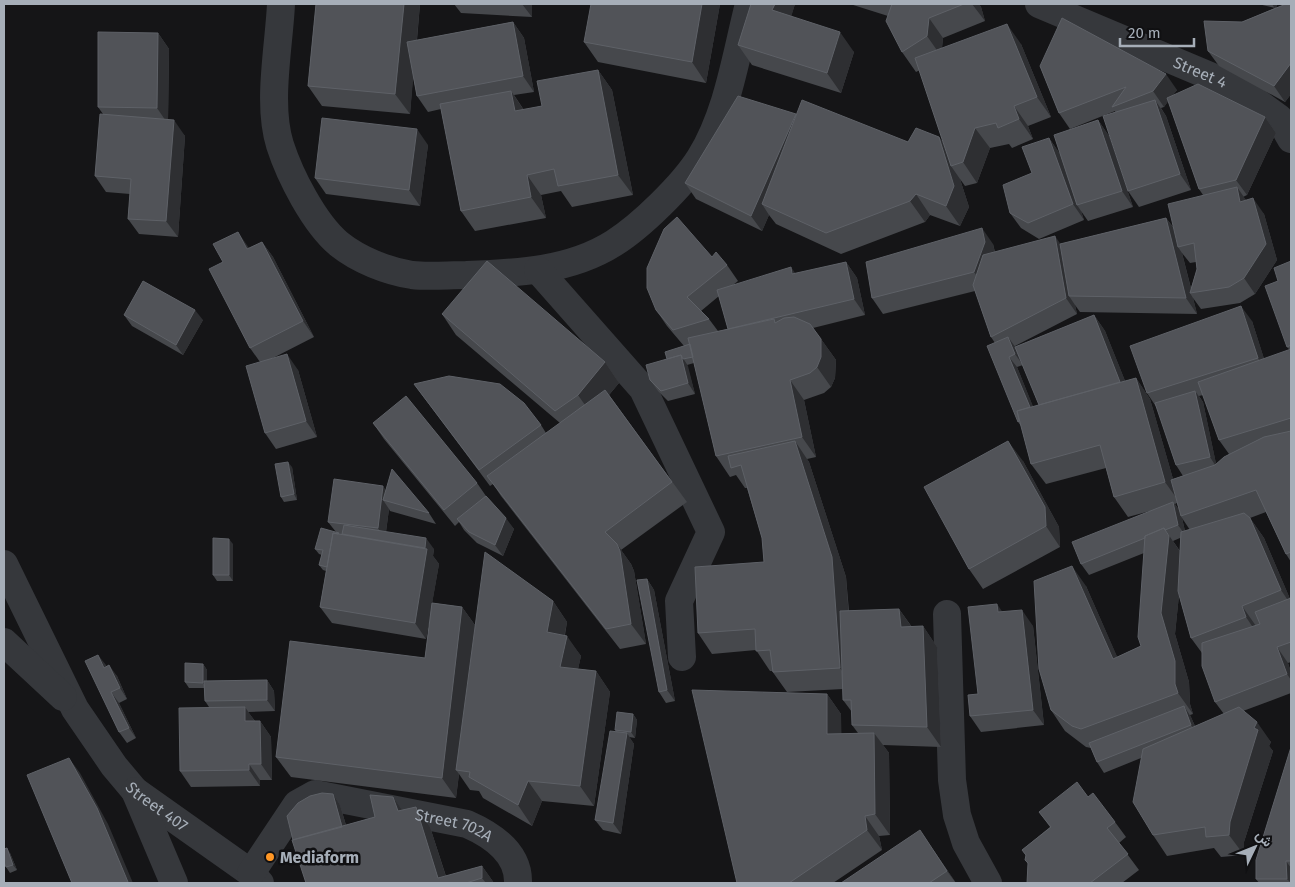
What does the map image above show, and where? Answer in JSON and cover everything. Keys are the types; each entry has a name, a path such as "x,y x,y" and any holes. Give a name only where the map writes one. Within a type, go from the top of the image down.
{"street":[{"path":"281,4 275,125 279,144 304,198 326,230 338,243 354,254 372,262 412,275 450,275 538,270 562,264 614,243 657,207 699,159 714,132 723,106 749,4"},
{"name":"Street 4","path":"1039,4 1236,87 1279,118 1291,139"},
{"path":"538,270 642,389 711,532 679,602 682,657"},
{"path":"4,564 75,708"},
{"path":"947,614 952,780 957,815 966,843 988,883"},
{"path":"4,642 75,708"},
{"name":"Street 407","path":"75,708 114,766 135,791 255,878"},
{"path":"135,791 174,883"},
{"name":"Street 702A","path":"255,878 297,804 315,794 467,824 485,832 507,851 514,861 518,874 518,883"}],"building":[{"path":"316,4 404,4 395,94 308,86"},
{"path":"591,4 702,4 692,62 584,42"},
{"path":"751,4 775,4 772,10 840,32 827,73 738,45"},
{"path":"892,4 964,4 929,18 927,36 902,52 886,21"},
{"path":"1286,4 1291,4 1291,63 1274,86 1208,51 1204,21 1242,22"},
{"path":"1062,18 1166,74 1153,91 1112,107 1126,87 1059,113 1040,66"},
{"path":"513,22 523,76 417,96 407,42"},
{"path":"1007,24 1037,97 1014,106 1019,119 998,128 996,123 975,128 963,162 951,166 915,58"},
{"path":"98,32 158,33 157,108 98,107"},
{"path":"598,70 618,175 558,186 554,169 527,175 531,197 461,211 440,104 511,91 515,111 542,106 537,81"},
{"path":"1198,84 1265,117 1236,180 1199,189 1167,98"},
{"path":"738,96 796,114 751,216 685,183"},
{"path":"802,100 908,142 916,128 939,137 954,186 946,206 916,194 910,201 826,233 762,204"},
{"path":"1155,100 1180,174 1128,191 1103,116"},
{"path":"100,114 174,120 166,221 128,219 131,179 95,176"},
{"path":"322,118 417,129 409,190 315,178"},
{"path":"1098,120 1122,191 1077,205 1054,135"},
{"path":"1049,138 1073,204 1028,223 1010,213 1003,185 1032,173 1022,147"},
{"path":"1237,187 1240,202 1253,198 1266,244 1244,278 1229,287 1190,293 1197,269 1194,243 1178,247 1168,204"},
{"path":"677,217 712,257 716,252 727,265 687,297 709,319 673,330 656,310 647,288 647,268 664,229"},
{"path":"1166,218 1186,298 1069,296 1060,244"},
{"path":"982,228 985,242 974,272 872,298 866,262"},
{"path":"238,232 247,249 262,242 303,321 250,348 209,269 223,262 213,244"},
{"path":"1055,236 1066,298 991,337 973,285 983,255"},
{"path":"487,261 605,362 578,395 555,411 442,314"},
{"path":"1291,261 1291,345 1287,347 1265,286 1278,281 1274,268"},
{"path":"846,262 854,299 728,329 717,290 791,267 792,274"},
{"path":"143,281 195,310 176,345 124,315"},
{"path":"1241,306 1258,358 1147,393 1130,346"},
{"path":"1094,315 1120,382 1039,405 1015,347"},
{"path":"794,317 810,324 821,339 821,357 817,367 810,373 790,380 802,437 716,456 688,338 774,319 775,323 784,318"},
{"path":"1008,337 1015,354 1009,357 1030,407 1017,411 1018,422 987,346"},
{"path":"690,344 693,357 683,359 681,355 667,359 665,352"},
{"path":"1291,349 1291,418 1219,440 1198,382"},
{"path":"287,354 306,421 265,433 246,366"},
{"path":"681,355 688,383 661,391 650,380 646,365"},
{"path":"449,376 500,384 524,403 541,425 479,470 414,384"},
{"path":"1136,378 1165,482 1114,497 1100,445 1031,464 1017,411"},
{"path":"605,390 672,482 605,532 617,544 620,551 631,624 606,629 487,476"},
{"path":"1195,391 1210,457 1176,465 1155,403"},
{"path":"406,396 477,483 444,510 373,423"},
{"path":"1291,431 1291,552 1286,554 1256,490 1181,516 1171,480 1215,465 1224,457 1264,437"},
{"path":"795,441 832,557 840,668 773,672 770,650 756,651 755,629 698,633 695,567 764,562 762,538 741,465 731,468 728,456"},
{"path":"1008,441 1045,507 1046,526 969,569 924,487"},
{"path":"288,462 294,494 281,497 275,464"},
{"path":"392,469 429,513 383,500"},
{"path":"334,479 383,486 378,528 328,522"},
{"path":"486,496 506,518 495,545 469,532 457,519"},
{"path":"1173,502 1178,525 1165,530 1164,528 1145,536 1145,538 1081,564 1072,542"},
{"path":"1244,513 1250,518 1281,590 1242,606 1246,617 1191,638 1178,591 1181,532"},
{"path":"344,525 426,538 425,548 342,534"},
{"path":"321,528 339,533 333,533 327,567 319,565 323,550 315,549"},
{"path":"1164,528 1169,536 1161,613 1175,661 1175,684 1178,693 1081,729 1072,726 1051,710 1039,669 1034,581 1072,566 1113,659 1141,646 1138,637 1145,536"},
{"path":"333,533 427,549 415,623 320,607"},
{"path":"213,538 229,539 229,575 213,575"},
{"path":"485,552 553,601 547,632 567,636 560,667 596,671 580,786 528,781 518,805 469,777 470,772 456,770"},
{"path":"647,579 667,690 659,692 637,580"},
{"path":"1291,598 1291,642 1277,647 1287,674 1215,702 1202,666 1202,643 1260,624 1255,612"},
{"path":"432,603 462,607 442,778 276,757 290,641 425,658"},
{"path":"997,604 998,612 1022,610 1033,710 970,716 968,695 978,694 968,607"},
{"path":"899,609 901,627 923,626 927,727 852,725 851,700 843,700 840,611"},
{"path":"98,655 104,668 109,665 120,688 111,692 129,728 119,732 85,661"},
{"path":"185,663 203,664 203,683 185,682"},
{"path":"267,680 267,700 205,701 204,681"},
{"path":"692,690 827,694 827,734 874,733 875,814 865,816 867,830 789,883 737,883"},
{"path":"1184,706 1191,725 1097,762 1089,743"},
{"path":"245,707 245,721 260,721 261,764 249,764 249,770 180,771 179,708"},
{"path":"1239,707 1257,722 1254,728 1258,730 1230,822 1229,835 1206,837 1205,827 1153,835 1133,802 1143,749"},
{"path":"617,712 633,714 631,732 615,730"},
{"path":"610,731 627,733 613,823 595,820"},
{"path":"1291,747 1291,861 1286,861 1287,879 1256,879 1256,860"},
{"path":"69,758 97,808 128,882 72,883 27,775"},
{"path":"1077,782 1088,797 1093,793 1115,822 1107,828 1128,854 1090,883 1027,883 1028,863 1025,860 1026,855 1022,850 1051,827 1039,812"},
{"path":"322,793 333,794 342,827 293,840 287,816 298,803 310,796"},
{"path":"370,795 393,797 398,811 416,807 438,878 482,866 482,878 466,883 306,883 292,840 375,817"},
{"path":"920,830 947,871 929,883 841,883"},
{"path":"7,848 13,865 6,867 4,849"}],"place":[{"name":"Mediaform","path":"270,857"}]}
